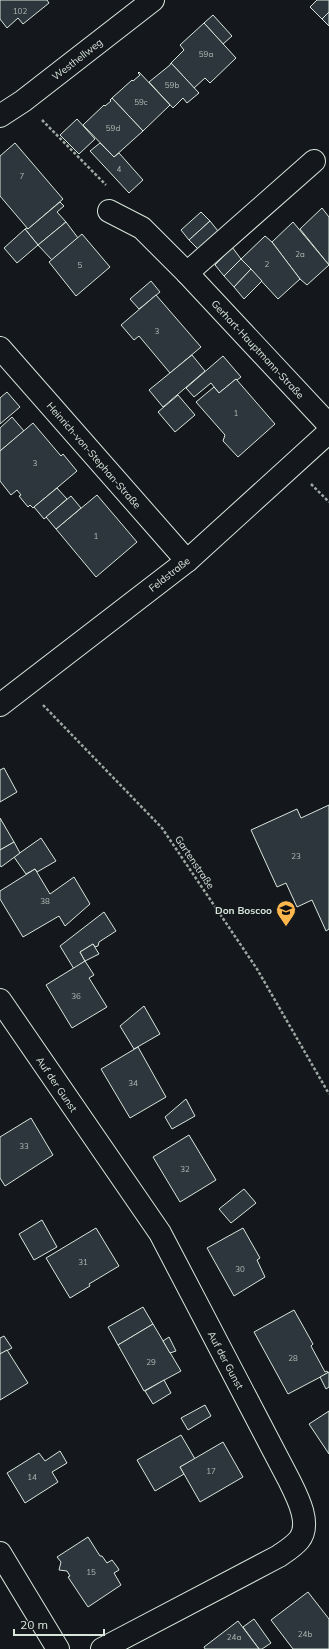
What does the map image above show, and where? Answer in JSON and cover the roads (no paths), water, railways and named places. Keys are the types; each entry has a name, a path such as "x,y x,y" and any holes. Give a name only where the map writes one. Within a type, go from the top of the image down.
{"street":[{"name":"Westhellweg","path":"0,116 23,101 153,0"},
{"path":"187,273 314,161"},
{"name":"Gerhart-Hauptmann-Straße","path":"109,211 142,228 187,273 329,425"},
{"name":"Heinrich-von-Stephan-Straße","path":"0,348 187,561"},
{"name":"Feldstraße","path":"0,705 187,561 329,432"},
{"name":"Auf der Gunst","path":"0,1000 160,1233 290,1480 302,1508 303,1530 300,1539 292,1548 102,1649"},
{"path":"0,1553 58,1649"}],"place":[{"name":"Don Boscoo","path":"286,927"}]}
